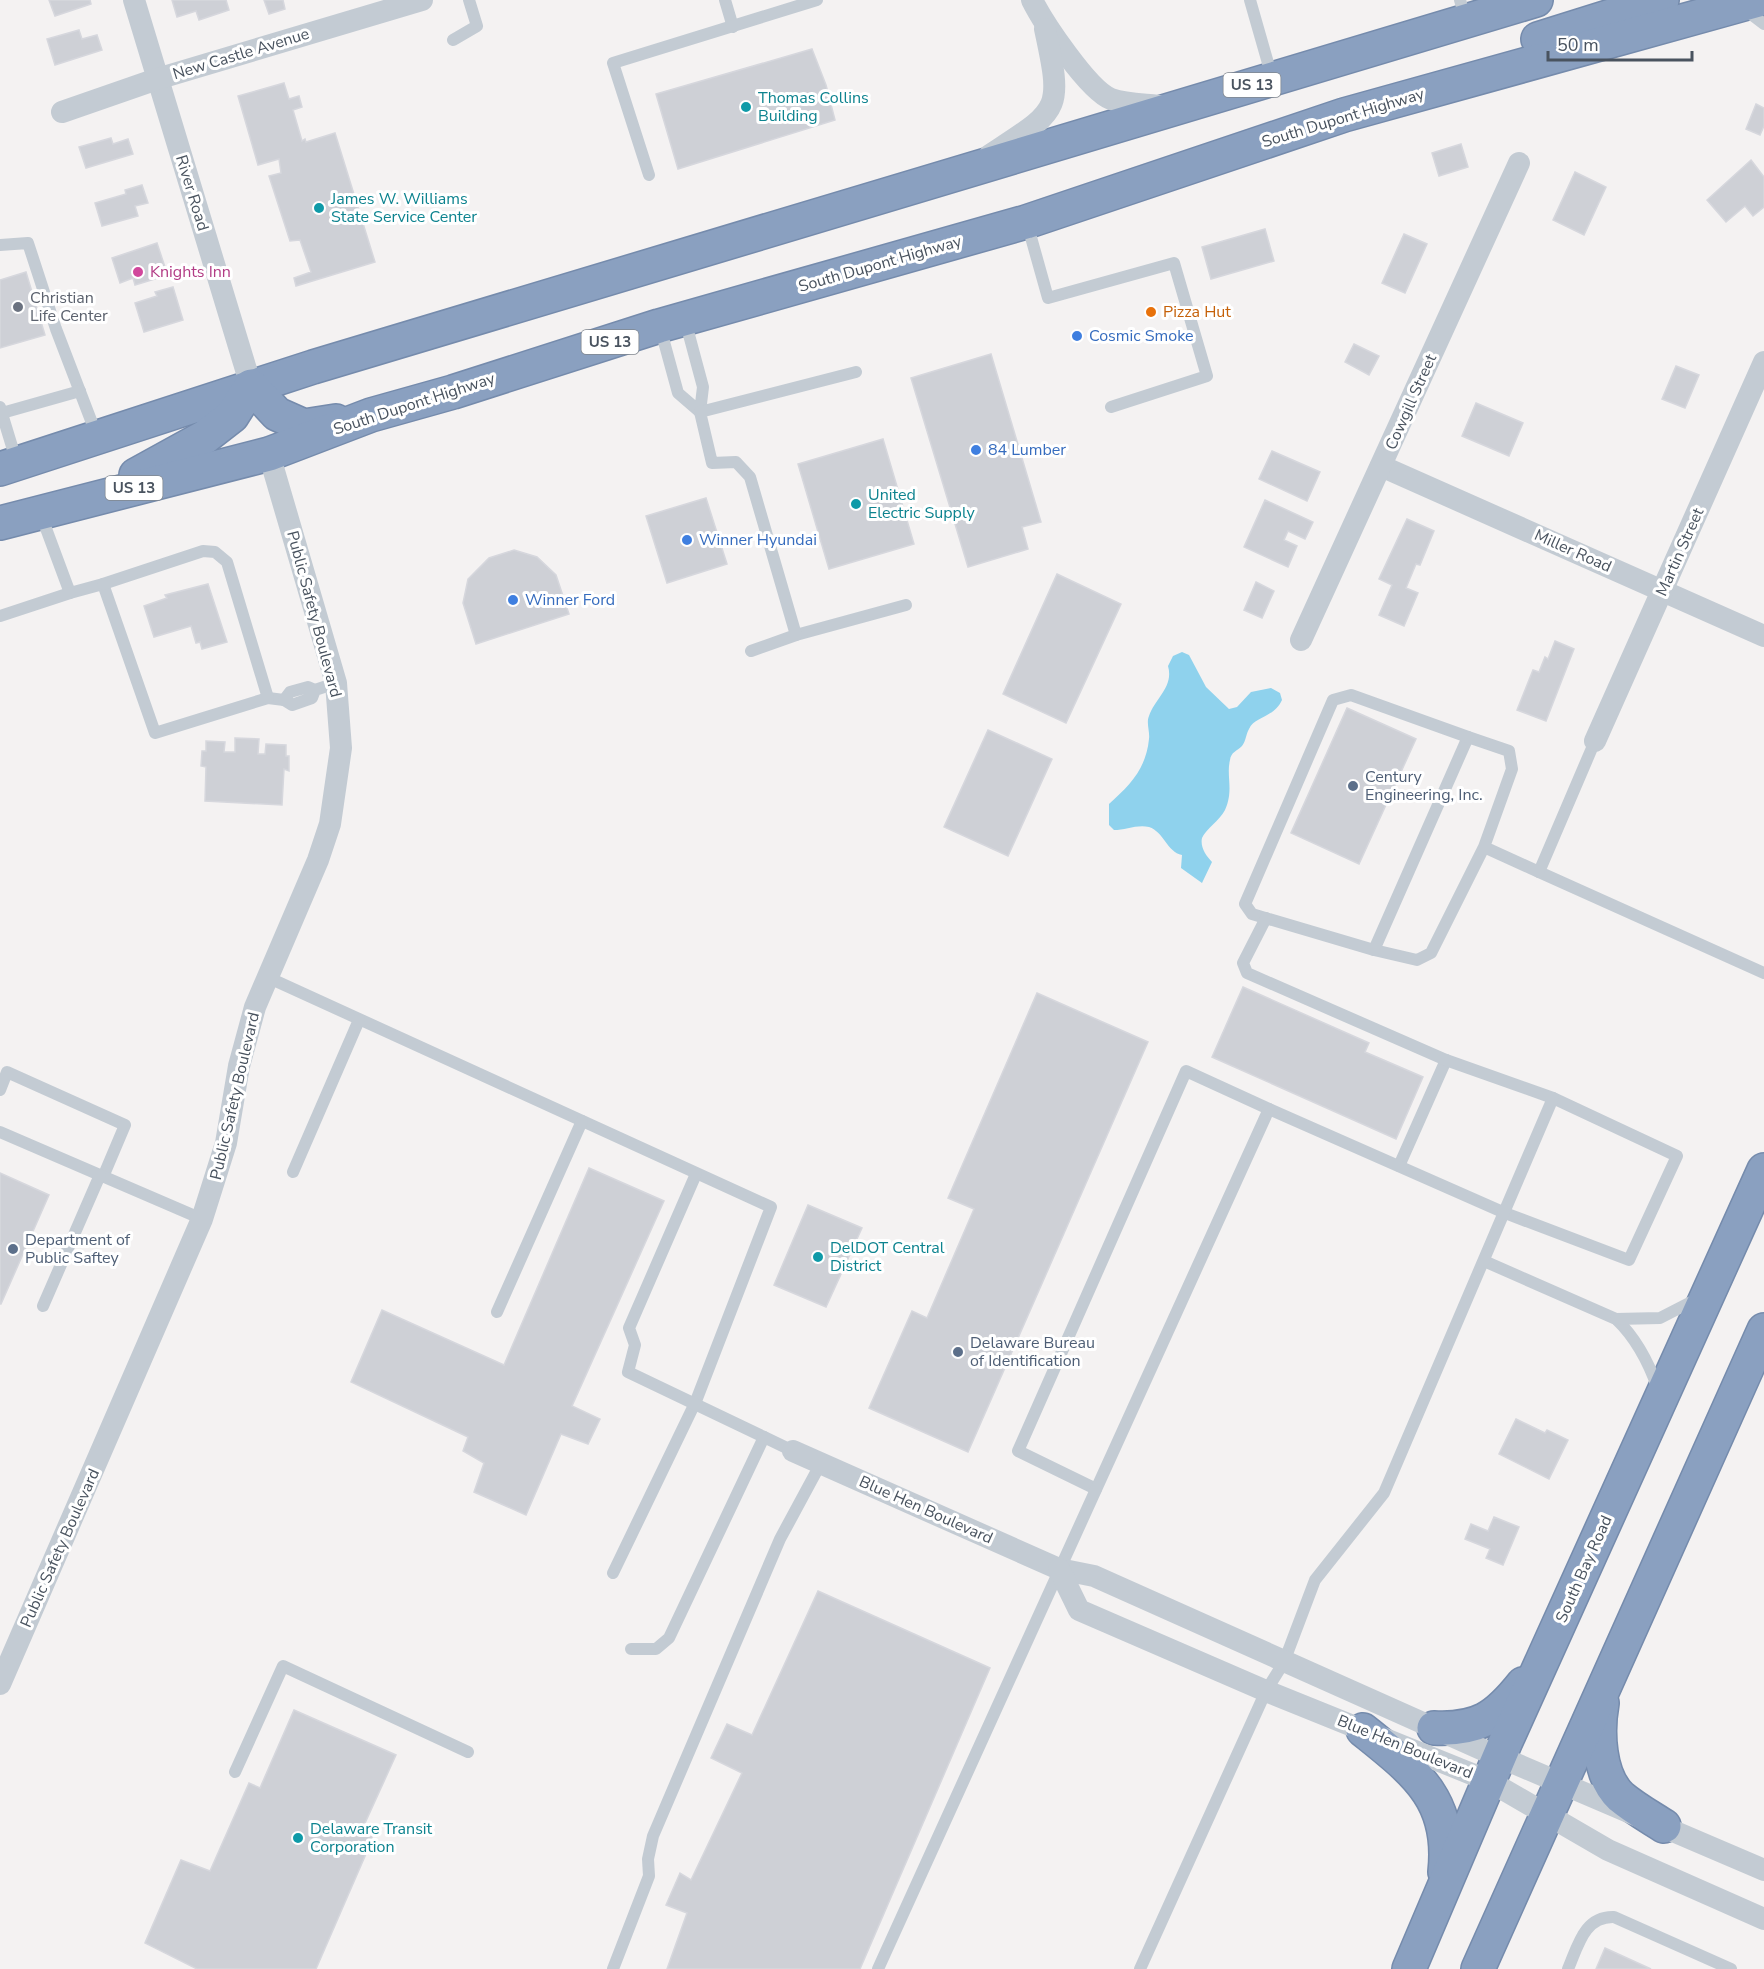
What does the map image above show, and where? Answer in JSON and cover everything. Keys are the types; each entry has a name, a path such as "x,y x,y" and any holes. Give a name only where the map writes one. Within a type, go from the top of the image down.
{"highway":[{"name":"US 13","path":"9,466 313,366 1273,79 1464,10 1536,0"},
{"path":"1344,115 1532,41 1662,0"},
{"name":"South Dupont Highway","path":"0,523 269,454 371,415 453,393 672,322 1026,222 1344,115 1756,7"},
{"path":"269,454 277,414 300,387 313,366"},
{"path":"43,511 147,470 206,437 232,416 251,386 277,414 304,426 371,415"},
{"path":"200,403 246,422 269,454"},
{"name":"South Bay Road","path":"1408,1969 1494,1769 1764,1170"},
{"path":"1478,1969 1764,1330"},
{"path":"1434,1728 1467,1727 1492,1717 1510,1700 1544,1657"},
{"path":"1606,1684 1600,1735 1608,1778 1621,1797 1664,1826"},
{"path":"1363,1730 1411,1768 1431,1792 1446,1836 1444,1886"}],"street":[{"name":"River Road","path":"134,0 251,386"},
{"name":"New Castle Avenue","path":"62,112 157,79 422,0"},
{"path":"1032,0 1044,24 1095,87 1110,98 1173,108"},
{"path":"968,170 1042,120 1054,103 1056,78 1044,24"},
{"name":"Cowgill Street","path":"1301,640 1519,163"},
{"name":"Martin Street","path":"1595,741 1764,362"},
{"name":"Public Safety Boulevard","path":"0,1684 202,1219 226,1143 245,1040 267,977 318,860 330,824 341,748 269,454"},
{"name":"Miller Road","path":"1381,466 1764,636"},
{"name":"Blue Hen Boulevard","path":"793,1451 1059,1569 1094,1576 1434,1728 1494,1769 1547,1814 1608,1850 1764,1919"},
{"name":"Blue Hen Boulevard","path":"1059,1569 1079,1610 1266,1690 1363,1730 1494,1769 1562,1782 1764,1870"}],"lane":[{"path":"453,40 477,26 469,0"},
{"path":"725,0 733,27"},
{"path":"649,175 613,63 817,0"},
{"path":"1250,0 1273,79"},
{"path":"1026,222 1048,298 1174,263 1207,376 1111,406"},
{"path":"0,245 28,243 98,437"},
{"path":"672,322 678,393 700,412"},
{"path":"672,322 703,387 700,412 712,464 736,462 750,477 796,636"},
{"path":"700,412 856,372"},
{"path":"9,466 1,410 80,391"},
{"path":"43,511 70,593"},
{"path":"0,616 203,551 215,552 227,562 268,698"},
{"path":"103,584 155,733 268,698 284,700 290,692 308,687 325,687"},
{"path":"751,651 906,605"},
{"path":"1352,695 1509,751 1512,769 1484,847 1431,953 1417,960 1374,950 1252,914 1245,904 1333,700 1352,695"},
{"path":"1374,950 1468,737"},
{"path":"1539,872 1595,741"},
{"path":"1484,847 1764,973"},
{"path":"1096,1489 1018,1451 1186,1071 1505,1213 1629,1260 1677,1156 1553,1098 1446,1060 1247,973 1244,963 1266,918"},
{"path":"267,977 771,1207 695,1403 613,1573"},
{"path":"292,1172 359,1020"},
{"path":"1399,1166 1446,1060"},
{"path":"0,1090 7,1072 125,1125 43,1306"},
{"path":"1140,1969 1266,1690 1284,1662 1315,1580 1384,1493 1553,1098"},
{"path":"879,1969 1269,1109"},
{"path":"497,1312 582,1121"},
{"path":"0,1132 202,1219"},
{"path":"696,1174 629,1328 635,1345 628,1372 793,1451"},
{"path":"1484,1261 1616,1319 1629,1331 1638,1345 1661,1398"},
{"path":"1616,1319 1659,1318 1687,1306 1710,1290"},
{"path":"631,1649 656,1649 669,1638 764,1437"},
{"path":"613,1969 649,1876 648,1859 653,1836 780,1539 821,1463"},
{"path":"235,1772 283,1666 468,1752"},
{"path":"1568,1969 1584,1931 1592,1921 1603,1916 1614,1917 1731,1969"}],"water":[{"path":"1182,652 1189,655 1206,687 1229,709 1237,707 1251,692 1271,688 1280,693 1282,700 1270,714 1252,725 1242,746 1231,757 1228,803 1223,814 1202,838 1204,851 1212,862 1202,883 1181,868 1182,855 1173,850 1154,830 1140,826 1114,830 1109,825 1109,804 1124,790 1141,768 1147,750 1149,716 1166,686 1168,666 1173,656"}],"building":[{"path":"49,0 90,0 91,4 55,16"},
{"path":"172,0 226,0 229,10 199,20 196,11 177,17"},
{"path":"264,0 283,0 285,9 269,14"},
{"path":"79,30 82,39 97,35 102,50 55,65 47,39"},
{"name":"Thomas Collins Building","path":"812,49 826,85 835,120 678,169 656,94"},
{"name":"James W. Williams State Service Center","path":"284,83 289,99 299,96 302,107 293,110 302,141 305,139 306,142 335,133 375,262 296,286 294,278 311,272 300,240 290,241 269,176 281,173 279,159 258,165 238,96"},
{"path":"1756,104 1764,108 1764,126 1760,135 1746,129"},
{"path":"111,138 113,144 128,139 133,154 86,168 79,147"},
{"path":"1461,144 1468,167 1439,176 1432,153"},
{"path":"1751,160 1764,177 1764,207 1753,216 1745,206 1726,222 1707,200"},
{"path":"1575,172 1606,187 1584,235 1553,220"},
{"path":"142,185 148,203 135,206 138,216 102,226 95,203 126,194 125,190"},
{"path":"1265,229 1274,261 1211,279 1202,247"},
{"path":"1404,234 1427,244 1405,293 1382,283"},
{"path":"157,243 166,270 155,275 155,279 135,285 133,278 120,283 112,258"},
{"name":"Christian Life Center","path":"26,272 45,335 0,348 0,280"},
{"path":"173,287 183,320 144,332 135,303 157,296 155,292"},
{"path":"1354,344 1379,356 1369,375 1345,362"},
{"name":"84 Lumber","path":"991,354 1041,522 1022,527 1028,549 968,567 911,378"},
{"path":"1676,366 1699,375 1685,408 1662,399"},
{"path":"1476,403 1523,423 1509,456 1462,436"},
{"name":"United Electric Supply","path":"883,439 914,544 829,569 798,464"},
{"path":"1272,451 1320,472 1307,501 1259,479"},
{"name":"Winner Hyundai","path":"706,498 727,564 667,583 646,516"},
{"path":"1265,500 1313,522 1305,539 1288,531 1284,540 1297,546 1288,567 1244,547"},
{"path":"1407,519 1434,531 1420,565 1416,564 1406,588 1418,593 1404,626 1379,615 1392,585 1379,579"},
{"path":"514,550 537,557 556,575 569,614 476,644 463,603 468,579 489,558"},
{"path":"1057,574 1121,604 1066,723 1003,694"},
{"path":"1256,582 1274,591 1262,618 1244,610"},
{"path":"208,584 227,642 202,649 200,642 196,643 191,626 154,637 144,606 167,598 165,595"},
{"path":"1555,641 1574,649 1546,721 1517,710 1533,670 1539,672 1545,657 1548,659"},
{"name":"Century Engineering, Inc.","path":"1347,708 1416,739 1359,864 1291,833"},
{"path":"988,730 1052,759 1008,856 944,827"},
{"path":"235,738 259,739 258,754 265,754 266,744 286,745 289,771 284,769 282,805 205,801 206,767 201,766 202,751 206,751 206,741 225,742 224,752 235,752"},
{"path":"1243,987 1369,1043 1365,1052 1423,1077 1396,1139 1212,1057"},
{"path":"1037,993 1148,1042 968,1452 869,1408 912,1311 927,1318 974,1209 948,1198"},
{"path":"589,1168 664,1201 572,1406 600,1419 588,1444 561,1434 526,1515 474,1492 484,1463 463,1451 468,1437 351,1382 382,1310 504,1365"},
{"name":"Department of Public Saftey","path":"0,1173 49,1195 1,1304 0,1304"},
{"name":"DelDOT Central District","path":"808,1205 862,1228 826,1307 774,1285"},
{"path":"1516,1419 1545,1433 1547,1430 1568,1440 1549,1479 1499,1454"},
{"path":"1494,1517 1519,1527 1503,1565 1486,1558 1490,1549 1465,1539 1471,1524 1488,1531"},
{"path":"818,1591 990,1668 860,1969 667,1969 687,1913 666,1905 680,1873 691,1880 742,1773 711,1758 727,1724 752,1735"},
{"name":"Delaware Transit Corporation","path":"294,1710 396,1755 361,1832 372,1837 372,1840 316,1969 197,1969 145,1943 181,1860 210,1871 249,1783 260,1788"},
{"path":"1605,1948 1651,1969 1596,1969"}],"place":[{"name":"Thomas Collins Building","path":"746,107"},
{"name":"James W. Williams State Service Center","path":"319,208"},
{"name":"Knights Inn","path":"138,272"},
{"name":"Christian Life Center","path":"18,307"},
{"name":"Pizza Hut","path":"1151,312"},
{"name":"Cosmic Smoke","path":"1077,336"},
{"name":"84 Lumber","path":"976,450"},
{"name":"United Electric Supply","path":"856,504"},
{"name":"Winner Hyundai","path":"687,540"},
{"name":"Winner Ford","path":"513,600"},
{"name":"Century Engineering, Inc.","path":"1353,786"},
{"name":"Department of Public Saftey","path":"13,1249"},
{"name":"DelDOT Central District","path":"818,1257"},
{"name":"Delaware Bureau of Identification","path":"958,1352"},
{"name":"Delaware Transit Corporation","path":"298,1838"}]}
